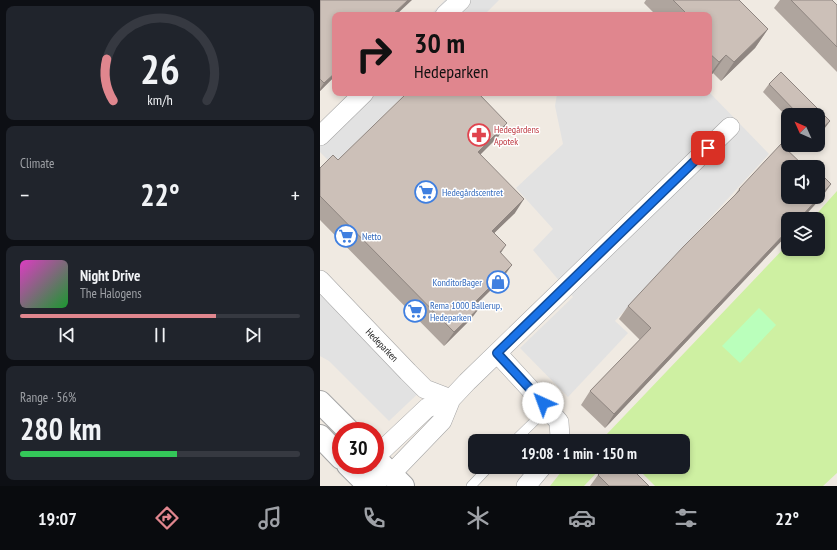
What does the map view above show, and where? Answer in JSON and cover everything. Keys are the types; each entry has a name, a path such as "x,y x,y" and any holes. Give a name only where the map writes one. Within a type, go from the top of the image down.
{"street":[{"path":"448,12 461,0"},
{"path":"320,136 361,96"},
{"path":"365,474 377,480 442,421 451,399 730,127"},
{"name":"Hedeparken","path":"320,280 425,389 451,399"},
{"path":"497,353 559,422 560,434"},
{"path":"384,449 427,408 451,399"},
{"path":"320,402 340,422"},
{"path":"320,436 332,449"},
{"path":"526,486 536,474"}],"lane":[{"path":"521,434 548,408"},
{"path":"471,486 482,474"}],"green space":[{"path":"837,191 837,473 823,486 655,486 643,474 690,474 690,434 607,434 781,251 781,256 825,256 825,212 818,212"},
{"path":"759,308 776,325 740,363 722,346"},
{"path":"559,474 595,474 584,486 550,486"}],"shaded area":[{"path":"445,0 499,0 487,12 433,12"},
{"path":"712,95 769,154 615,321 628,333 568,397 520,348 573,297 533,250 553,229 516,188 563,144 555,106 557,96"},
{"path":"348,96 403,96 333,165 320,152 320,123"},
{"path":"320,279 426,386 389,421 329,361 320,356"}],"building":[{"path":"320,0 408,0 395,12 332,12 332,76 324,83 320,79"},
{"path":"673,0 739,0 768,29 734,62 726,55 719,62 712,56 712,12 685,12"},
{"path":"791,0 832,0 837,5 837,47"},
{"path":"781,72 817,108 792,108 769,84"},
{"name":"Hedegårdscentret","path":"404,96 481,96 507,123 478,152 524,199 492,231 506,245 500,252 512,265 476,301 481,306 454,332 320,196 320,168 333,155 338,160"},
{"path":"825,116 830,121 825,126"},
{"path":"781,144 781,152 789,152 798,160 781,160 781,204 813,204 805,212 781,212 781,237 614,414 590,391 651,328 628,306 683,247 740,190 739,189"},
{"path":"825,178 831,184 825,191"},
{"path":"637,474 649,486 609,486 598,475"}],"place":[{"name":"Hedegårdens Apotek","path":"479,135"},
{"name":"Hedegårdscentret","path":"426,192"},
{"name":"Netto","path":"346,236"},
{"name":"KonditorBager","path":"498,282"},
{"name":"Rema 1000 Ballerup, Hedeparken","path":"415,311"}],"route":[{"path":"543,403 497,353 708,148"}]}
